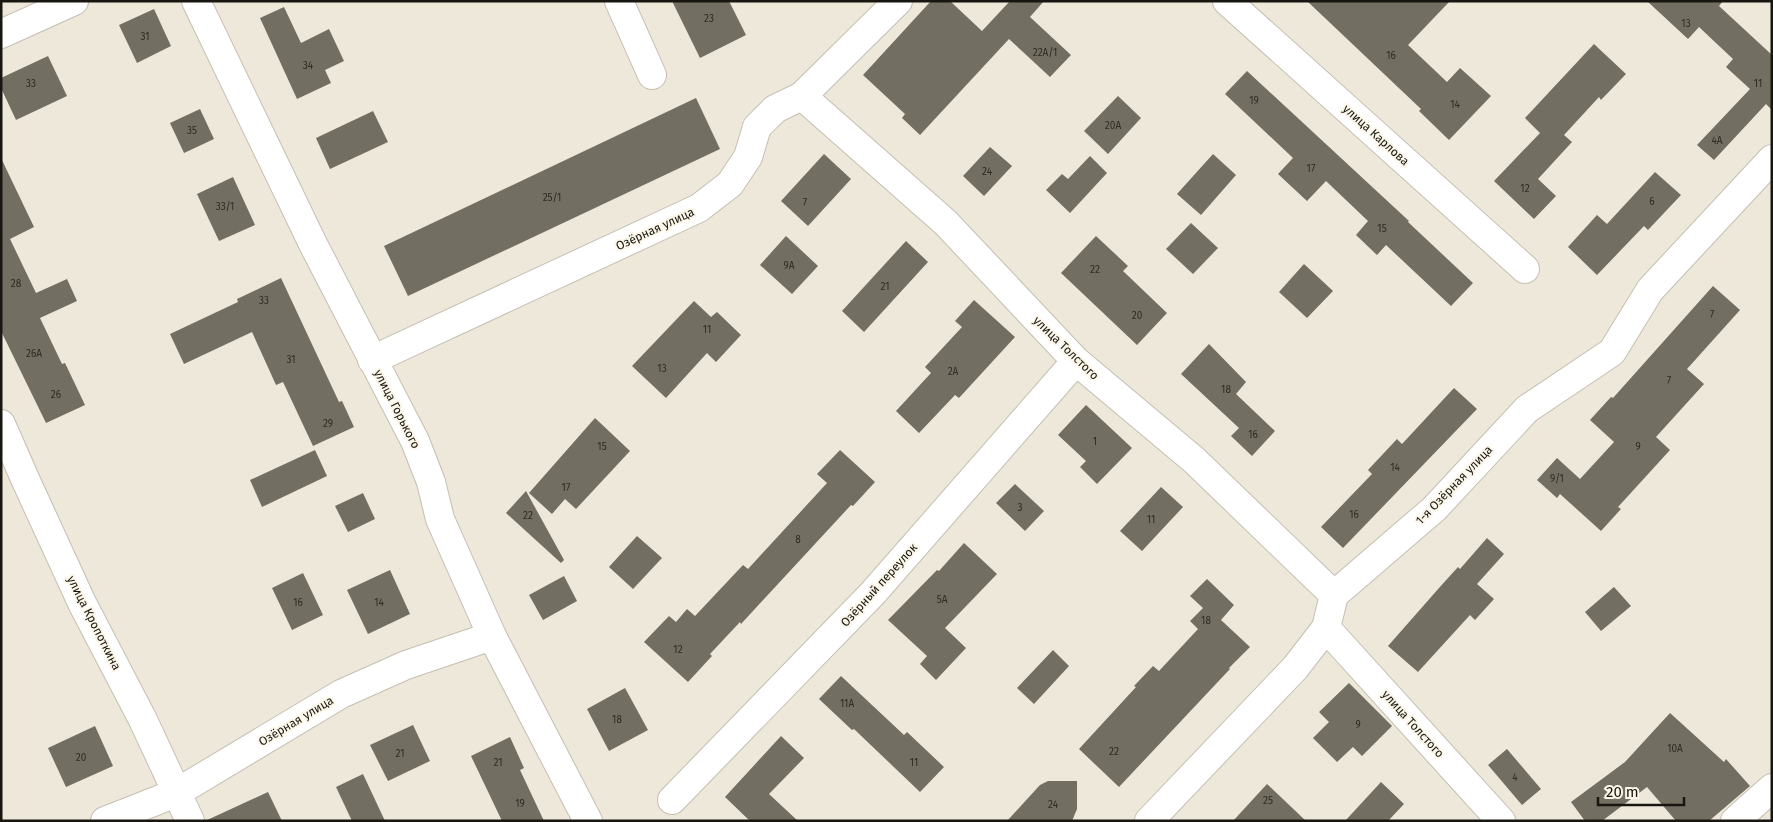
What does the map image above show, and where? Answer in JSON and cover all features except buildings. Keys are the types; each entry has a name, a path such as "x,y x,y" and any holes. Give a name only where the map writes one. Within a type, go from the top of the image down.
{"street":[{"path":"1,34 74,1"},
{"name":"улица Горького","path":"196,1 313,244 415,441 431,482 440,520 492,636 588,821"},
{"path":"619,1 652,75"},
{"name":"Озёрная улица","path":"372,360 698,208 730,184 748,157 757,127 775,109 802,96 898,1"},
{"name":"улица Карлова","path":"1226,1 1525,269"},
{"name":"улица Толстого","path":"802,96 946,223 1076,361 1194,460 1334,595"},
{"name":"1-я Озёрная улица","path":"1334,595 1434,509 1527,409 1612,352 1650,290 1772,159"},
{"name":"Озёрный переулок","path":"672,800 873,593 1076,361"},
{"name":"улица Кропоткина","path":"1,424 82,603 143,720 190,821"},
{"path":"1148,821 1295,668 1326,628 1334,595"},
{"name":"улица Толстого","path":"1326,628 1501,821"},
{"name":"Озёрная улица","path":"105,821 176,793 341,694 406,665 492,636"},
{"path":"1735,821 1772,788"}]}
